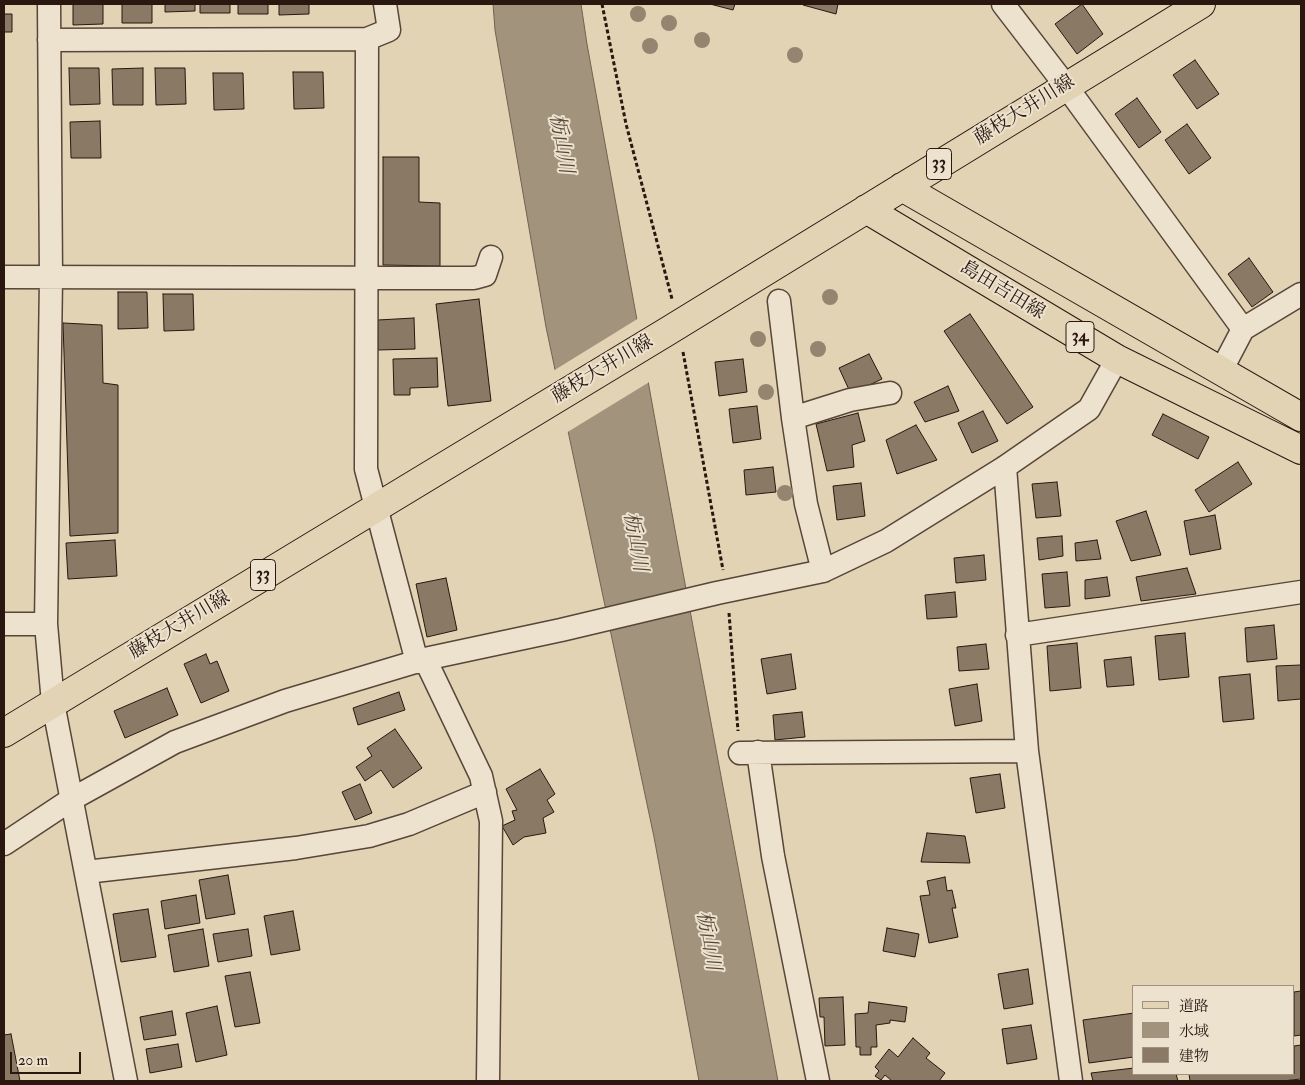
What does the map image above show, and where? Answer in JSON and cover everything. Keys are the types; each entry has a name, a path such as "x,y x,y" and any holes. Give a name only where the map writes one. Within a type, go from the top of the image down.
{"main road":[{"name":"藤枝大井川線","path":"4,733 673,328 1201,4"},
{"name":"34","path":"902,186 1301,417"},
{"name":"島田吉田線","path":"866,209 1117,359 1301,450"}],"street":[{"path":"49,4 51,278 46,624 53,703 126,1081"},
{"path":"49,40 368,39 389,30 385,4"},
{"path":"1003,4 1066,86 1243,329"},
{"path":"368,39 366,469 421,660 481,776 491,822 488,1081"},
{"path":"4,277 474,278 486,275 491,257"},
{"path":"1221,371 1243,329 1301,294"},
{"path":"779,301 793,418 806,504 823,571"},
{"path":"4,844 72,798 175,742 285,701 421,660 823,571 886,541 1005,467 1089,410 1117,359"},
{"path":"793,418 850,400 890,393"},
{"path":"1005,467 1026,751 1071,1081"},
{"path":"1017,635 1301,592"},
{"path":"4,624 46,624"},
{"path":"818,1081 773,856 749,752 1026,751"},
{"path":"86,872 296,848 369,836 409,824 485,792"}],"path":[{"path":"602,4 626,124 673,328 722,592"}],"water":[{"name":"栃山川","path":"493,4 581,4 675,530 778,1081 699,1081 654,837 546,327 495,30"}],"pier":[{"path":"639,318 651,381 566,433 553,371"}],"building":[{"path":"73,4 103,4 103,24 73,25"},
{"path":"122,4 152,4 152,23 122,23"},
{"path":"165,4 195,4 195,11 165,12"},
{"path":"200,4 230,4 230,13 200,13"},
{"path":"238,4 268,4 268,14 238,14"},
{"path":"279,4 309,4 309,14 279,15"},
{"path":"710,4 735,4 733,10"},
{"path":"803,4 838,4 836,14"},
{"path":"1082,4 1103,34 1077,54 1055,24"},
{"path":"4,14 12,14 12,32 4,32"},
{"path":"1195,60 1219,94 1197,109 1173,75"},
{"path":"69,68 99,68 100,104 70,105"},
{"path":"143,68 143,105 113,105 112,69"},
{"path":"155,68 185,68 186,104 156,105"},
{"path":"293,72 323,72 324,108 294,109"},
{"path":"213,73 243,73 244,109 214,110"},
{"path":"1137,98 1161,132 1139,148 1115,114"},
{"path":"100,121 101,158 71,158 70,122"},
{"path":"1187,124 1211,158 1189,174 1165,140"},
{"path":"383,157 419,157 419,202 440,203 440,266 383,265"},
{"path":"1249,258 1273,292 1252,307 1228,274"},
{"path":"118,292 147,292 148,328 118,329"},
{"path":"163,294 193,294 194,330 164,331"},
{"path":"479,299 491,401 448,406 436,304"},
{"path":"970,314 1033,407 1007,424 944,331"},
{"path":"414,318 415,349 378,350 378,320"},
{"path":"63,323 102,325 103,383 118,385 118,533 70,536"},
{"path":"869,354 882,379 851,394 839,368"},
{"path":"437,358 438,387 410,388 410,395 394,395 393,359"},
{"path":"743,359 747,392 719,396 715,362"},
{"path":"948,386 959,411 925,422 914,402"},
{"path":"757,406 761,439 733,443 729,409"},
{"path":"983,411 998,441 972,453 958,423"},
{"path":"858,413 865,441 852,445 854,467 827,471 816,424"},
{"path":"1163,414 1209,437 1198,459 1152,435"},
{"path":"916,425 937,460 897,474 886,440"},
{"path":"1238,462 1252,484 1209,512 1195,490"},
{"path":"773,467 776,492 746,495 744,470"},
{"path":"1057,482 1061,516 1036,518 1032,484"},
{"path":"861,483 865,516 837,520 833,486"},
{"path":"1146,511 1161,555 1131,561 1116,521"},
{"path":"1215,515 1221,549 1190,555 1184,521"},
{"path":"1062,536 1063,556 1039,560 1037,538"},
{"path":"115,540 117,576 68,579 66,543"},
{"path":"1097,540 1101,559 1076,561 1075,543"},
{"path":"984,555 986,580 956,583 954,558"},
{"path":"1187,568 1196,594 1141,601 1136,577"},
{"path":"1067,572 1070,606 1045,608 1042,574"},
{"path":"1107,577 1110,596 1085,599 1085,580"},
{"path":"446,578 457,630 427,637 416,584"},
{"path":"955,592 957,617 927,619 925,595"},
{"path":"1274,625 1277,659 1247,662 1245,628"},
{"path":"1185,633 1189,677 1159,680 1155,636"},
{"path":"1077,643 1081,688 1050,691 1047,646"},
{"path":"986,644 989,669 959,671 957,647"},
{"path":"206,654 210,664 217,661 229,691 201,703 184,664"},
{"path":"791,654 796,689 767,694 761,659"},
{"path":"1131,657 1134,685 1107,687 1104,660"},
{"path":"1301,665 1301,699 1278,701 1276,666"},
{"path":"1250,674 1254,719 1223,722 1219,677"},
{"path":"977,684 982,721 955,726 949,689"},
{"path":"167,688 178,715 125,738 114,711"},
{"path":"399,692 405,710 358,725 353,708"},
{"path":"802,712 805,737 775,740 773,715"},
{"path":"395,729 422,768 393,788 381,770 365,781 356,767 372,756 367,748"},
{"path":"540,769 555,794 547,800 554,812 543,818 546,833 524,837 513,845 502,826 515,820 512,811 517,810 506,789"},
{"path":"1000,774 1005,808 976,813 970,778"},
{"path":"360,784 372,813 355,820 342,792"},
{"path":"927,833 965,836 970,863 921,862"},
{"path":"228,875 235,914 206,919 199,880"},
{"path":"945,877 947,891 952,890 956,908 952,908 958,937 929,943 920,896 930,895 927,881"},
{"path":"196,895 200,923 165,929 161,901"},
{"path":"148,909 156,957 121,962 113,914"},
{"path":"293,911 300,950 271,955 264,916"},
{"path":"887,928 919,934 915,957 883,951"},
{"path":"203,929 209,966 174,972 168,935"},
{"path":"248,929 252,956 218,962 213,934"},
{"path":"1028,969 1033,1004 1004,1009 998,974"},
{"path":"250,972 260,1023 235,1027 225,976"},
{"path":"1301,991 1301,1035 1295,1036 1295,992"},
{"path":"843,997 845,1045 825,1046 824,1017 820,1017 819,998"},
{"path":"869,1002 907,1007 905,1022 890,1020 890,1023 876,1025 877,1047 871,1047 871,1055 860,1055 860,1047 856,1047 855,1014 868,1013"},
{"path":"217,1006 227,1055 196,1062 186,1013"},
{"path":"172,1011 176,1035 144,1040 140,1017"},
{"path":"1132,1013 1132,1057 1089,1063 1083,1020"},
{"path":"1031,1025 1037,1059 1007,1064 1002,1029"},
{"path":"11,1034 20,1081 4,1081 4,1035"},
{"path":"913,1038 930,1053 926,1058 945,1073 939,1081 892,1081 885,1075 881,1080 875,1076 879,1071 875,1067 889,1049 898,1057"},
{"path":"178,1044 182,1067 150,1073 146,1049"},
{"path":"1301,1045 1301,1079 1282,1081 1190,1081 1189,1075 1295,1075 1295,1046"},
{"path":"1132,1068 1132,1075 1176,1075 1178,1081 1093,1081 1091,1073"}]}
